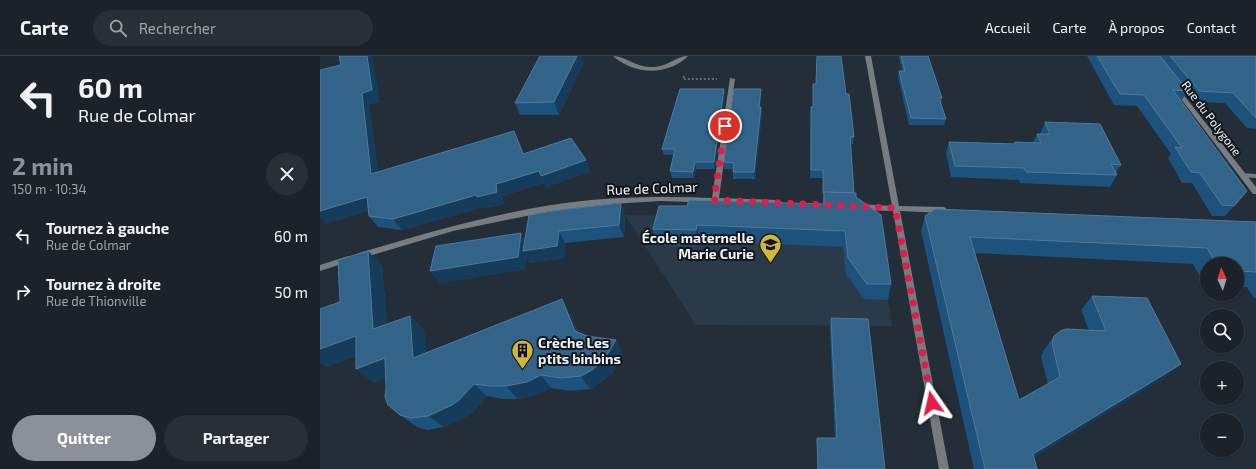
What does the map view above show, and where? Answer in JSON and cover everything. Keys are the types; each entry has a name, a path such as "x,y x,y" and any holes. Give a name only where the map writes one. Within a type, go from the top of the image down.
{"street":[{"path":"616,56 632,66 645,69 664,67 680,60 685,56"},
{"path":"868,56 944,469"},
{"path":"714,200 732,79"},
{"name":"Rue du Polygone","path":"1171,81 1256,192"},
{"path":"1243,175 1256,176"},
{"name":"Rue de Colmar","path":"320,268 428,234 486,220 551,208 610,202 662,199 784,203"},
{"path":"853,206 954,211"}],"path":[{"path":"680,60 686,63 683,79 732,79"}],"shaded area":[{"name":"École maternelle Marie Curie","path":"625,215 866,222 888,300 892,326 696,325"}],"building":[{"path":"339,56 367,56 372,90 362,93 371,174 514,131 523,154 571,138 586,160 541,176 539,171 496,184 497,192 477,197 476,195 393,219 369,216 367,197 320,211 320,70 341,65"},
{"path":"540,56 577,56 554,102 515,103"},
{"path":"817,56 841,56 846,94 849,94 854,137 850,137 854,193 823,193 823,170 811,170 811,107 813,107 813,84 816,84"},
{"path":"901,56 928,56 942,98 939,98 946,119 911,118 899,71 905,71"},
{"path":"1097,56 1160,56 1188,91 1173,90 1247,191 1234,206 1222,205 1200,173 1191,172 1175,147 1182,148 1144,95 1120,94"},
{"path":"1170,56 1256,56 1256,118 1233,93 1199,91"},
{"path":"680,89 724,89 714,162 695,162 693,172 670,171 675,149 662,149"},
{"path":"734,89 761,89 759,107 761,107 754,172 733,172 734,163 724,162"},
{"path":"1045,122 1100,124 1121,165 1111,164 1117,175 1026,172 1024,168 955,166 949,142 1015,144 1015,142 1041,143 1037,134 1050,134"},
{"path":"824,192 856,193 856,197 881,215 891,284 867,284 848,258 845,231 697,225 696,230 653,229 659,206 687,206 689,200 824,204"},
{"path":"621,203 619,225 559,231 557,246 523,251 529,215"},
{"path":"935,209 1256,222 1256,272 1244,271 1244,257 1212,257 1207,248 970,237 1019,400 1060,377 1052,343 1054,336 1060,331 1066,329 1106,331 1092,296 1147,298 1181,364 1033,454 1037,469 985,469 925,216"},
{"path":"521,233 518,257 430,271 436,246"},
{"path":"368,251 373,329 410,316 413,358 562,299 575,331 587,336 616,340 604,360 592,370 581,376 561,378 541,375 527,382 506,386 474,384 459,400 452,405 428,416 411,418 400,415 388,405 385,397 385,358 356,369 356,336 320,349 320,309 340,302 338,260"},
{"path":"831,318 868,319 885,469 818,469 817,438 837,438"}],"place":[{"name":"École maternelle Marie Curie","path":"770,264"},
{"name":"Crèche Les ptits binbins","path":"522,370"}],"route":[{"path":"725,126 714,200 895,208 932,403"}]}
